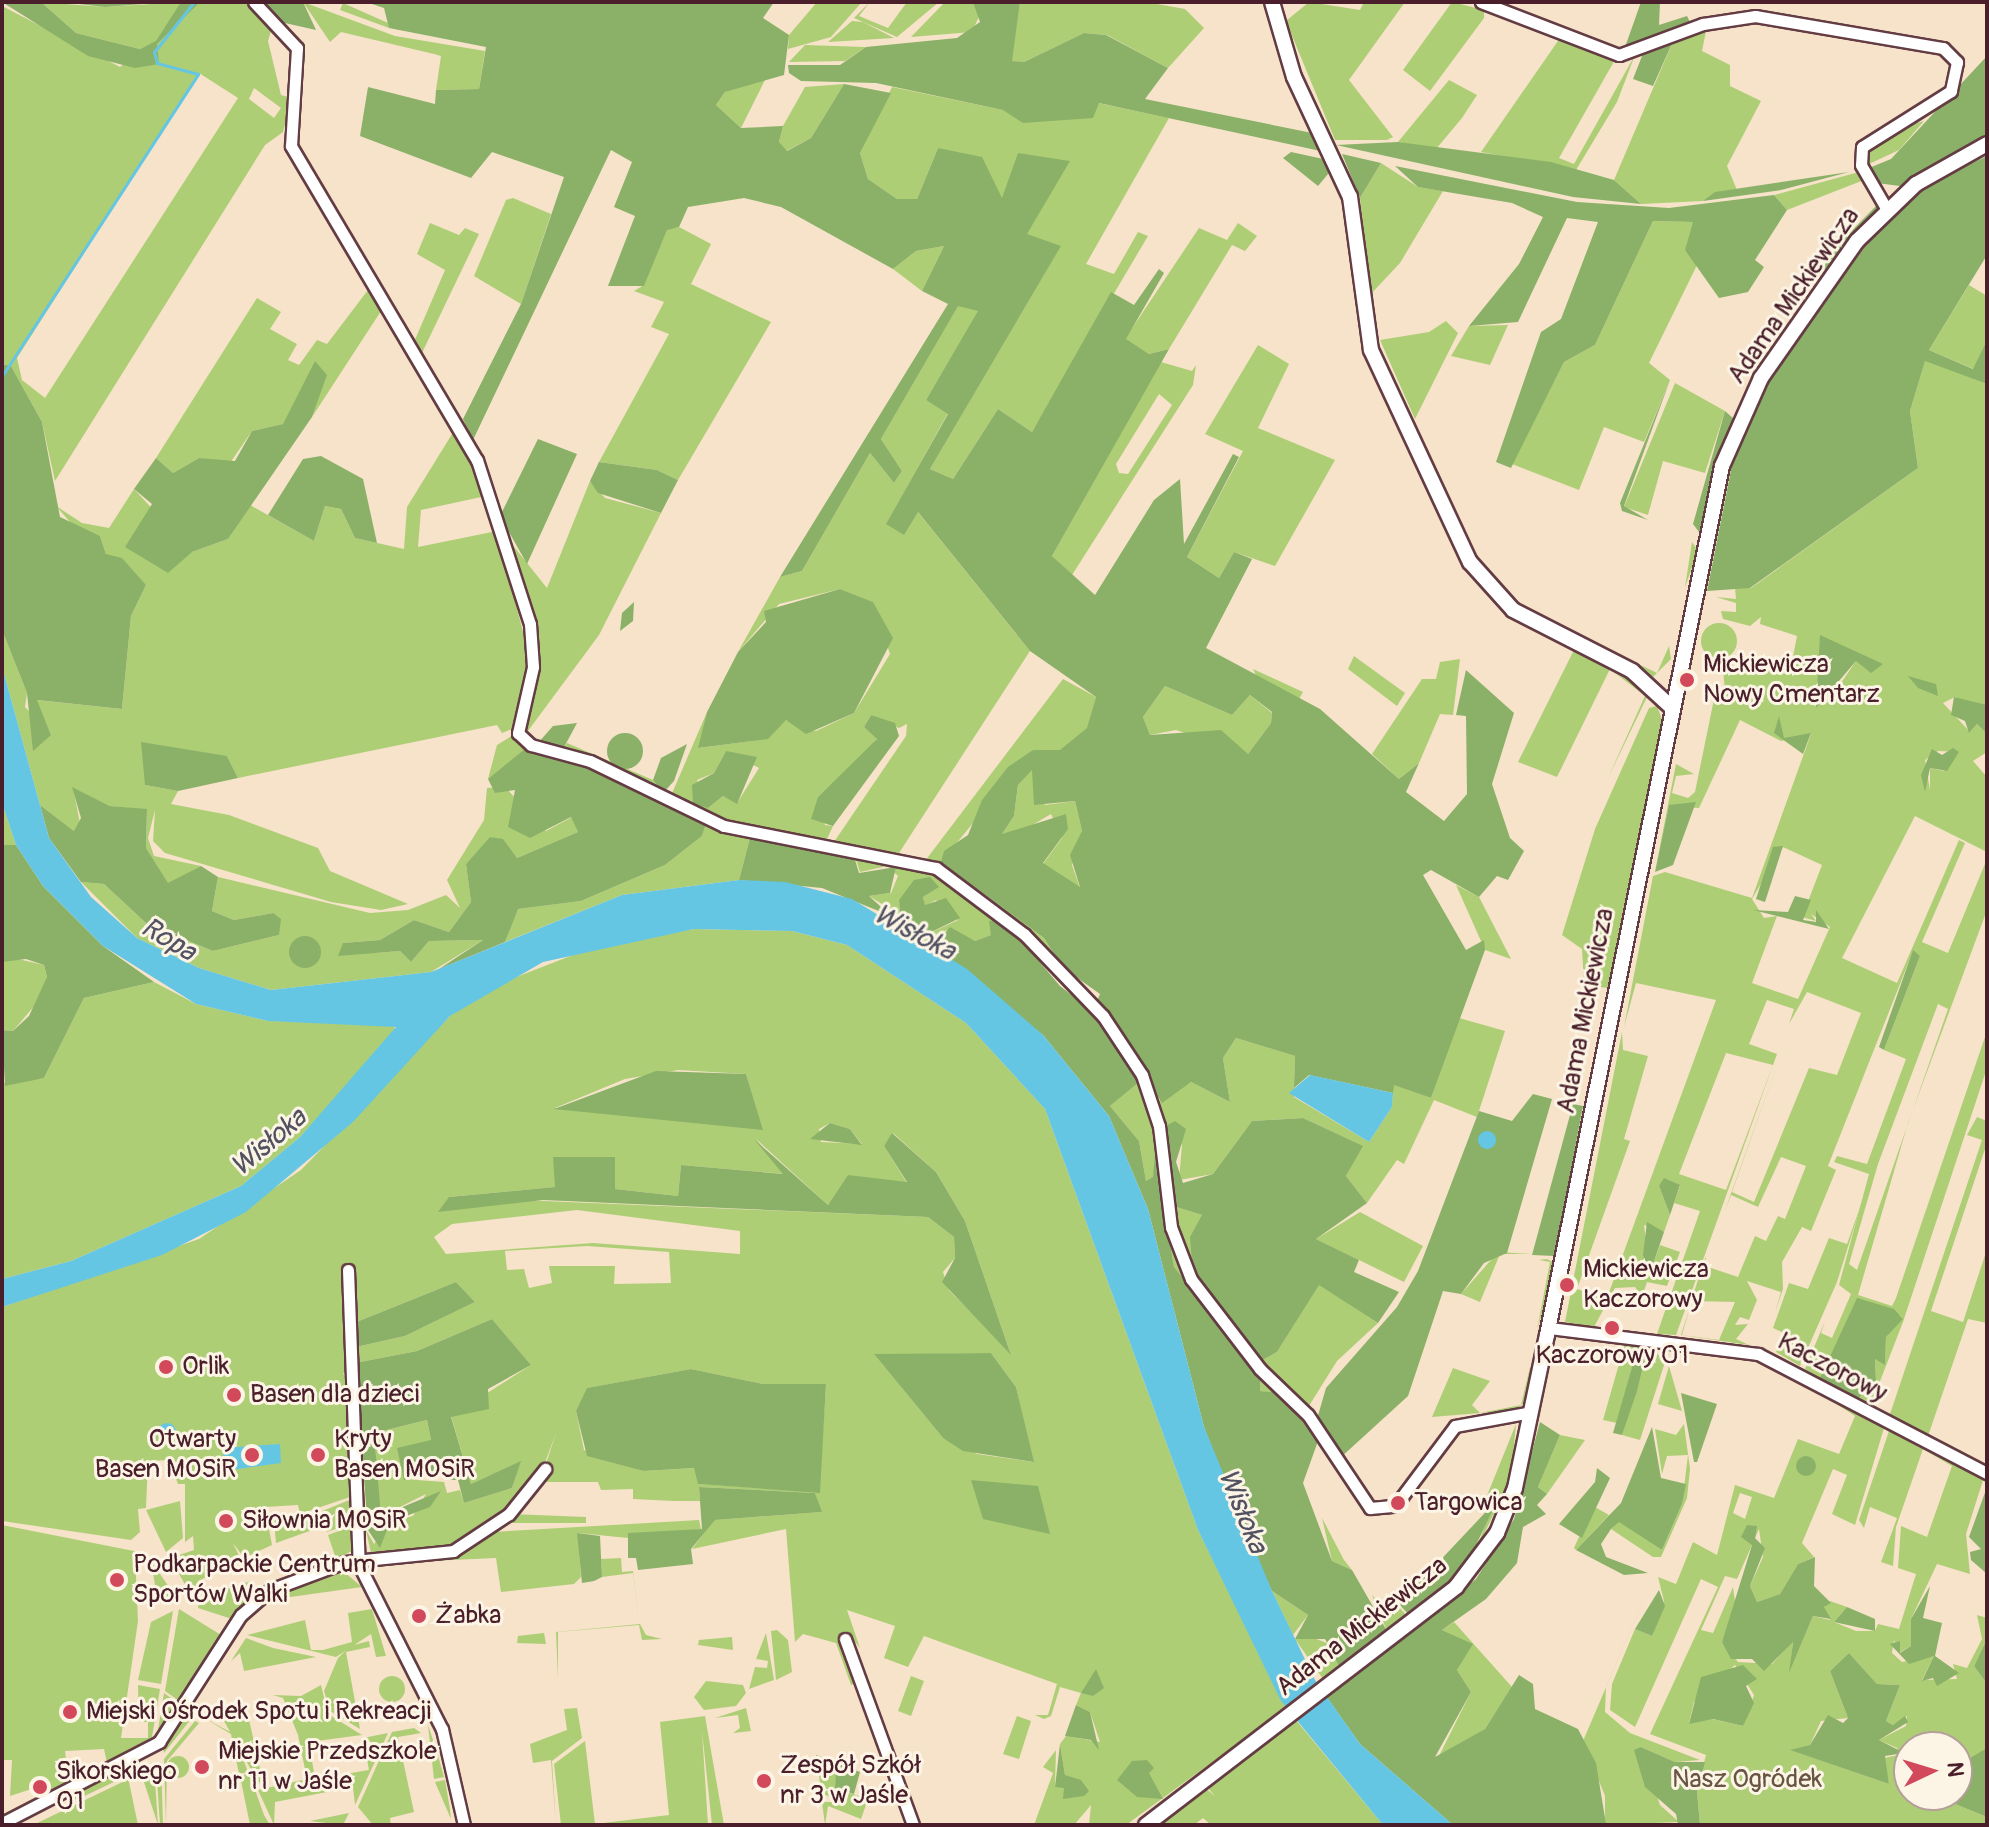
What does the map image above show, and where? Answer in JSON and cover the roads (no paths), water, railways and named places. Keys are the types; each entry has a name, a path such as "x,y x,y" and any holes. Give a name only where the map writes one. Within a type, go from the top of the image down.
{"street":[{"path":"254,2 297,48 291,146 477,460 530,624 533,667 516,721 524,739 590,761 724,826 936,868 1024,934 1103,1016 1142,1075 1159,1126 1171,1227 1191,1279 1260,1369 1308,1415 1370,1508 1395,1506 1455,1426 1531,1412"},
{"path":"1272,2 1294,77 1350,197 1371,350 1470,562 1513,610 1632,671 1671,707"},
{"path":"1481,2 1619,55 1703,24 1755,16 1943,48 1957,62 1951,91 1862,147 1861,165 1886,208"},
{"name":"Adama Mickiewicza","path":"1146,1825 1456,1587 1495,1538 1515,1488 1549,1328 1671,707 1722,466 1743,412 1814,300 1886,208 1987,144"},
{"path":"348,1270 364,1538 359,1565 442,1729 464,1825"},
{"name":"Kaczorowy","path":"1549,1328 1758,1354 1987,1473"},
{"path":"2,1823 159,1742 241,1615 270,1590 341,1563 359,1565 453,1551 509,1514 545,1469"},
{"path":"845,1639 913,1825"}],"water":[{"path":"2,666 49,838 91,897 137,938 199,968 271,990 431,972 622,895 739,880 785,882 852,899 967,969 1043,1035 1109,1116 1148,1209 1204,1427 1272,1591 1315,1680 1360,1744 1453,1825 1383,1825 1281,1701 1198,1530 1045,1109 966,1023 847,945 792,931 694,929 543,962 450,1016 353,1122 246,1212 162,1255 2,1307 2,1279 71,1261 241,1186 300,1137 396,1027 268,1021 196,1004 103,946 43,886 16,845 2,803"},
{"path":"1310,1075 1393,1093 1392,1107 1369,1142 1289,1093"},
{"path":"1483,1131 1491,1131 1496,1140 1494,1147 1483,1149 1478,1144 1478,1136"},
{"path":"167,1423 176,1432 167,1441 158,1432"},
{"name":"Otwarty Basen MOSiR","path":"280,1444 281,1463 224,1471 223,1448"}],"waterway":[{"path":"2,376 198,74 157,63 154,52 194,2"}],"place":[{"name":"Mickiewicza Nowy Cmentarz","path":"1687,680"},
{"name":"Mickiewicza Kaczorowy","path":"1567,1285"},
{"name":"Kaczorowy 01","path":"1612,1328"},
{"name":"Orlik","path":"166,1367"},
{"name":"Basen dla dzieci","path":"234,1395"},
{"name":"Otwarty Basen MOSiR","path":"252,1455"},
{"name":"Kryty Basen MOSiR","path":"318,1455"},
{"name":"Targowica","path":"1398,1503"},
{"name":"Siłownia MOSiR","path":"226,1521"},
{"name":"Podkarpackie Centrum Sportów Walki","path":"117,1580"},
{"name":"Żabka","path":"419,1616"},
{"name":"Miejski Ośrodek Spotu i Rekreacji","path":"70,1712"},
{"name":"Miejskie Przedszkole nr 11 w Jaśle","path":"202,1767"},
{"name":"Zespół Szkół nr 3 w Jaśle","path":"764,1781"},
{"name":"Sikorskiego 01","path":"40,1787"}],"water label":[{"name":"Wisłoka","path":"914,933"},
{"name":"Ropa","path":"168,940"},
{"name":"Wisłoka","path":"269,1143"},
{"name":"Wisłoka","path":"1242,1511"}],"park label":[{"name":"Nasz Ogródek","path":"1747,1780"}]}
